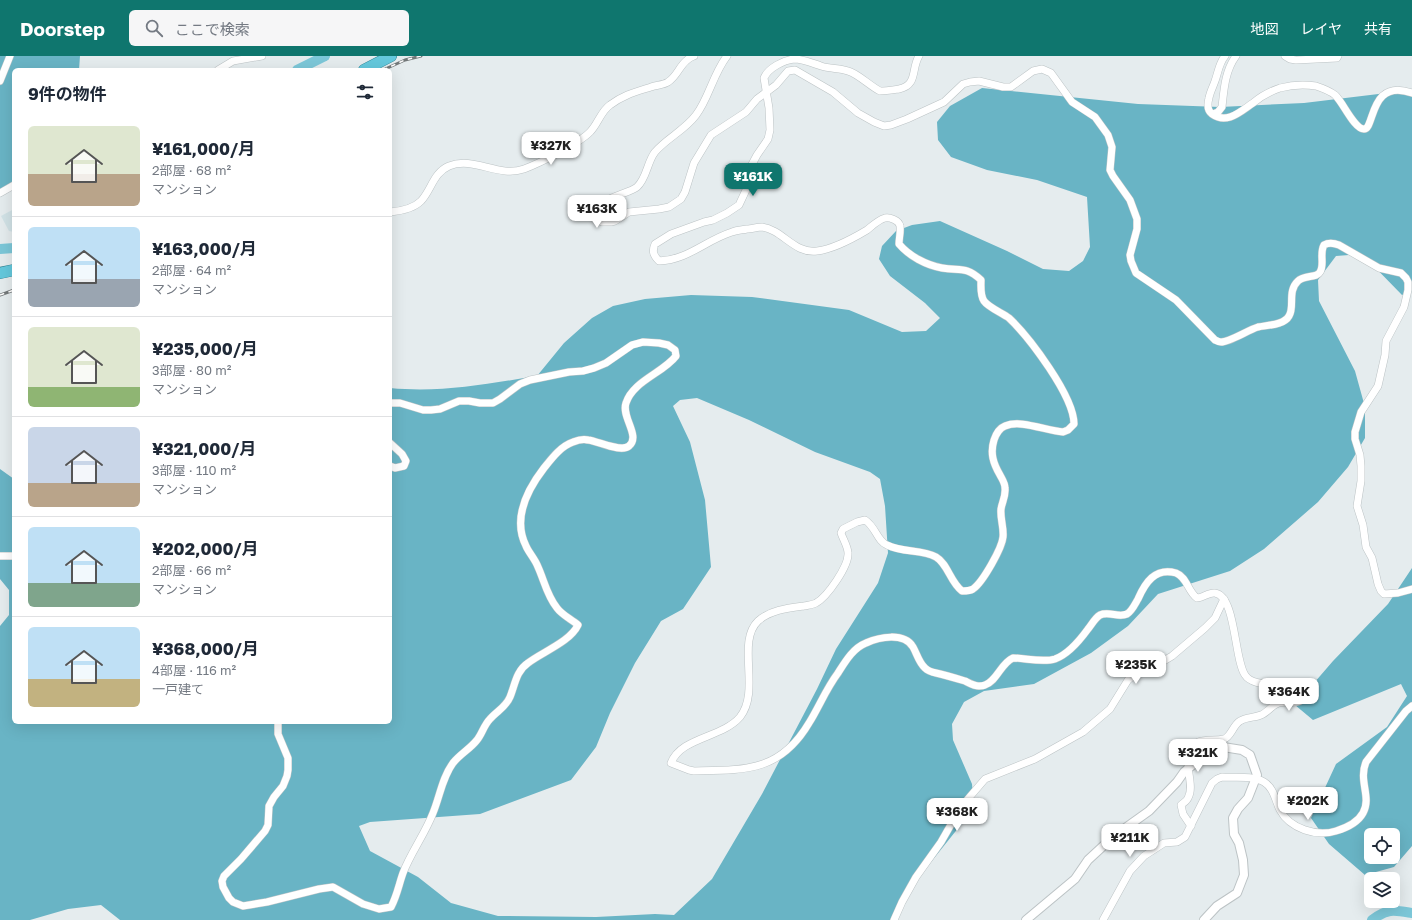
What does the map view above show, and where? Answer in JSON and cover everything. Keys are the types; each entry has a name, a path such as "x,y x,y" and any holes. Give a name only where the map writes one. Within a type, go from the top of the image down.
{"highway":[{"path":"368,68 391,56"},
{"path":"0,273 12,270"}],"street":[{"path":"0,81 10,56"},
{"path":"221,68 232,61 262,56"},
{"path":"392,212 404,210 416,204 426,194 438,173 449,166 471,163 498,170 511,171 524,169 541,161 590,132 608,106 627,94 668,82 685,61 694,56"},
{"path":"727,56 696,115 684,128 654,153 637,186 626,193 602,202 597,210 597,215 602,222 615,221 629,212 669,207 681,199 685,192 694,163 711,135 746,112 757,99 776,85 788,71 795,70 833,92 858,113 884,126 892,125 944,102 963,84 979,81 1003,87 1011,87 1033,71 1042,69 1051,73 1072,102 1095,117 1108,135 1112,147 1110,170 1130,200 1137,219 1137,229 1130,255 1136,273 1176,300 1215,340 1220,342 1257,327 1285,321 1291,314 1292,291 1296,284 1303,278 1318,275 1322,267 1321,252 1324,245 1327,243 1340,245 1379,268 1401,273 1408,282 1408,290 1404,307 1386,341 1385,355 1378,386 1364,405 1355,432 1355,439 1362,466 1357,506 1363,525 1366,547 1372,558 1381,591 1384,594 1398,593 1412,589"},
{"path":"919,56 911,83 906,87 885,91 880,91 848,70 821,66 795,59 775,66 765,74 764,84 767,92 771,123 768,140 757,155 749,170 746,190 738,205 727,213 713,220 671,234 655,244 653,250 654,257 659,261 685,256 710,242 733,232 762,227 778,233 800,249 816,251 830,248 852,239 883,218 892,219 900,225 899,244 906,252 931,265 943,268 959,268 973,272 980,280 984,302 1010,319 1052,372 1071,408 1074,417 1074,424 1068,430 1063,432 1012,424 1005,426 1000,430 995,438 992,449 992,459 1005,484 1006,491 1001,518 1004,535 986,575 972,590 962,591 957,587 942,563 936,557 927,554 898,550 885,545 872,524 865,520 843,529 841,533 848,555 840,577 827,593 816,604 768,614 752,627 749,639 748,698 741,716 728,727 680,750 673,758 671,763 694,771 731,770 756,766 771,761 783,754 791,748 801,736 834,679 849,657 864,643 886,637 908,641 913,646 923,667 928,671 979,686 985,685 1009,660 1018,658 1047,660 1056,658 1067,652 1102,614 1127,614 1134,607 1149,580 1156,574 1160,572 1175,573 1186,582 1194,596 1197,598 1214,593 1219,594 1224,599 1233,624 1237,654 1244,674 1249,680 1292,689 1298,692 1302,698 1300,701 1296,702 1279,703 1262,715 1240,720 1224,739 1206,739 1189,750 1190,790 1188,798 1181,805 1183,814 1191,826"},
{"path":"1225,56 1222,60 1210,93 1207,106 1212,114 1226,119 1279,88 1305,85 1317,87 1336,95 1350,117 1363,129 1365,129 1368,128 1370,124 1373,112 1379,99 1384,95 1398,90 1412,93"},
{"path":"1212,114 1218,112 1222,107 1227,70 1236,56"},
{"path":"1285,56 1296,60 1337,58 1338,56"},
{"path":"0,193 12,186"},
{"path":"278,724 278,734 288,758 287,776 283,786 269,806 268,825 265,831 224,876 222,882 229,898 233,902 243,906 267,902 327,887 333,887 363,904 379,909 391,907 396,898 403,873 433,815 441,786 453,762 478,739 490,719 503,708 508,701 516,679 526,664 566,639 578,625 556,608 548,593 537,564 522,537 520,524 524,501 538,477 553,457 564,447 573,442 588,439 616,448 625,448 629,446 633,437 625,409 628,399 644,381 670,363 676,356 676,350 668,345 659,343 643,342 632,345 606,363 594,368 583,372 569,372 530,380 520,384 500,399 493,402 469,400 460,401 440,409 431,410 422,410 400,403 392,403"},
{"path":"392,445 405,458 406,464 400,468 392,466"},
{"path":"0,556 12,556"},
{"path":"894,920 916,877 941,842 961,807 985,779 1035,759 1083,732 1110,709 1128,680 1135,674 1172,656 1205,628 1215,618 1224,599"},
{"path":"1103,920 1130,871 1144,856 1164,843 1177,842 1185,837 1212,783 1217,779 1256,778 1265,782 1270,787 1283,814 1290,823 1312,832 1331,832 1349,826 1357,821 1366,805 1362,779 1366,762 1406,711 1412,706"},
{"path":"1026,920 1075,879 1088,860 1114,836 1149,811 1177,782 1189,767 1206,753 1218,746 1242,750 1250,756 1257,775 1248,798 1238,809 1234,818 1234,834 1239,843 1243,860 1244,875 1237,893 1217,906 1204,920"}],"shaded area":[{"path":"0,56 80,56 79,68 12,68 12,189 0,197"},
{"path":"982,88 1138,104 1220,107 1304,103 1395,92 1412,94 1412,291 1402,295 1362,254 1336,256 1318,280 1319,301 1355,371 1365,407 1365,438 1348,467 1318,502 1264,549 1230,571 1158,594 1128,626 1091,653 1034,684 984,691 964,702 952,724 953,740 972,784 974,811 959,827 911,887 895,920 120,920 101,905 68,909 30,920 0,920 0,626 9,615 9,590 0,579 0,469 12,478 12,724 392,724 392,388 445,389 482,385 537,376 564,343 592,318 613,306 645,299 691,295 752,297 849,310 902,332 926,331 940,318 925,303 890,276 879,259 882,246 896,231 912,225 940,221 1043,269 1069,271 1083,261 1090,247 1087,197 1037,180 987,170 951,157 938,140 937,122 950,106","holes":["697,398 749,420 815,452 870,472 880,479 885,506 888,553 878,583 836,649 817,689 762,794 712,879 674,915 655,914 596,917 498,916 451,903 418,877 370,851 359,826 370,822 480,814 571,780 596,747 610,713 635,663 661,621 683,609 711,567 705,500 690,442 673,406 680,400"]},
{"path":"12,210 12,232 9,231 1,216"},
{"path":"1412,568 1412,846 1400,860 1400,828 1364,828 1364,864 1397,864 1394,867 1376,872 1364,872 1364,874 1329,844 1311,818 1336,764 1387,727 1407,696 1401,684 1313,720 1295,705 1333,661 1388,604"}],"waterway":[{"path":"301,68 325,56"},
{"path":"0,249 12,248"},
{"path":"1372,920 1382,913 1391,911 1412,913"}],"railway":[{"path":"387,68 405,60 421,56"},
{"path":"0,295 12,291"}]}
